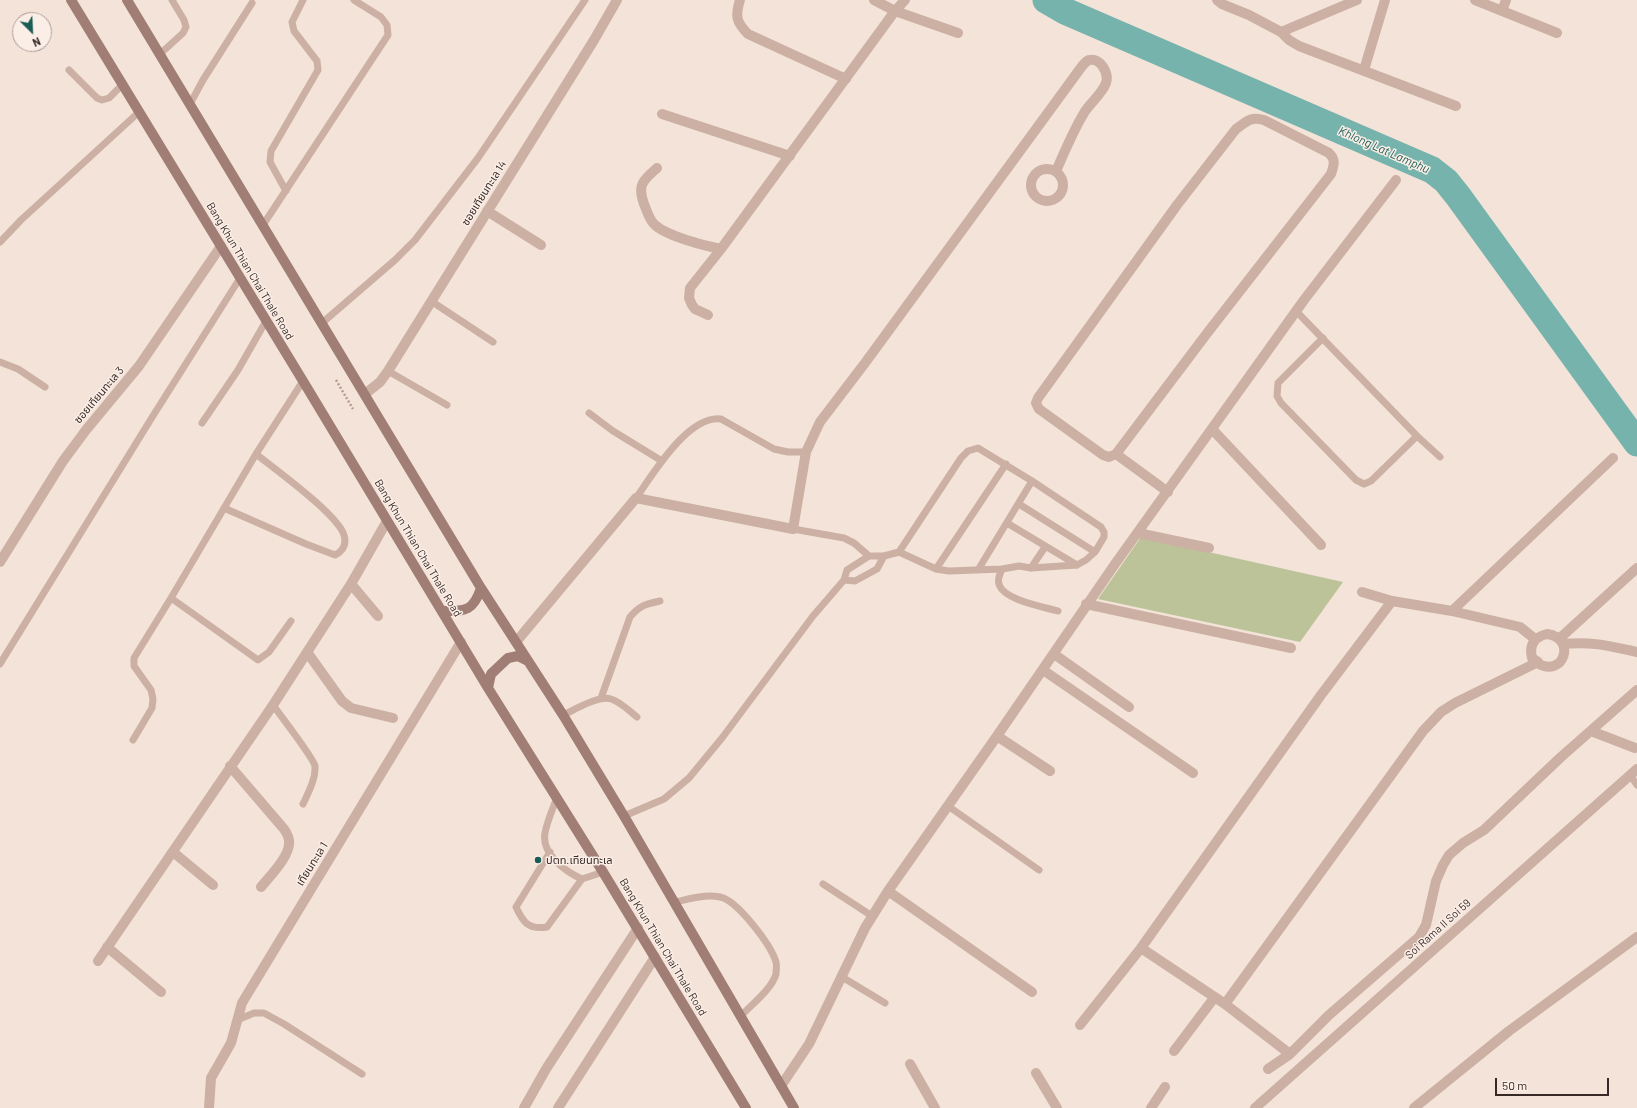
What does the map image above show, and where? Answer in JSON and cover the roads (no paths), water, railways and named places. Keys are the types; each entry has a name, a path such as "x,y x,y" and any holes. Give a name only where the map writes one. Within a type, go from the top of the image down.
{"main road":[{"name":"Bang Khun Thian Chai Thale Road","path":"71,0 304,381 387,522 488,688 638,928 746,1108"},
{"path":"126,0 481,588 624,816 794,1108"},
{"path":"442,611 461,611 471,607 476,601 481,588"},
{"path":"488,688 491,674 508,658 518,656 528,661"}],"street":[{"name":"ซอยเทียนทะเล 14","path":"365,394 380,382 388,371 594,40 617,0"},
{"path":"740,0 736,15 741,27 748,34 846,79"},
{"path":"874,0 895,11 958,33"},
{"path":"708,315 695,309 692,305 689,298 690,288 721,249 895,11 905,0"},
{"path":"1217,0 1222,4 1249,15 1281,32 1289,40 1299,46 1456,106"},
{"path":"1281,32 1357,0"},
{"path":"1364,70 1385,0"},
{"path":"1475,0 1557,33"},
{"path":"1502,11 1506,0"},
{"path":"516,642 636,498 793,529 806,452 820,422 865,363 1077,73 1086,62 1096,60 1103,66 1107,75 1104,88 1089,105 1078,123 1056,171"},
{"path":"662,114 790,156"},
{"path":"1255,117 1264,120 1329,153 1334,158 1334,166 1331,174 1208,332 1116,454 1109,457 1103,455 1039,408 1036,403 1038,398 1177,205 1236,129 1248,120 1255,117"},
{"path":"657,168 642,183 640,193 648,215 654,225 664,232 721,249"},
{"path":"781,1086 809,1044 872,916 888,891 1043,670 1086,604 1168,492 1296,311 1396,180"},
{"path":"487,211 541,245"},
{"name":"ซอยเทียนทะเล 3","path":"0,562 63,461 86,430 139,366 221,246"},
{"path":"1212,429 1321,545"},
{"path":"1116,454 1168,492"},
{"path":"1452,610 1612,458"},
{"path":"98,960 273,705 352,584 387,522"},
{"path":"1138,532 1209,548"},
{"path":"1561,641 1637,568"},
{"path":"352,584 378,616"},
{"path":"1362,592 1392,601 1452,610 1520,627 1536,639"},
{"path":"1080,1026 1141,948 1321,695 1392,601"},
{"path":"1086,604 1291,648"},
{"path":"1547,634 1554,635 1561,641 1565,651 1564,656 1558,664 1549,668 1536,664 1538,662 1532,658 1531,652 1532,645 1536,639 1547,634"},
{"path":"1561,641 1595,643 1637,652"},
{"name":"เทียนทะเล 1","path":"209,1108 211,1078 230,1043 242,1003 461,642"},
{"path":"307,652 338,696 351,708 393,718"},
{"path":"1054,654 1129,707"},
{"path":"1224,1004 1423,731 1441,712 1454,703 1538,662"},
{"path":"1043,670 1193,772"},
{"path":"1268,1070 1290,1054 1329,1015 1419,937 1426,925 1436,882 1449,855 1463,843 1484,830 1561,757 1637,690"},
{"path":"1591,731 1635,748"},
{"path":"997,736 1050,771"},
{"path":"230,766 284,829 289,840 289,847 286,855 261,887"},
{"name":"Soi Rama II Soi 59","path":"1255,1108 1633,772"},
{"path":"173,852 213,885"},
{"path":"888,891 1032,992"},
{"path":"524,1108 546,1069 638,928"},
{"path":"1414,1108 1509,1031 1637,937"},
{"path":"107,947 160,992"},
{"path":"1141,948 1224,1004 1290,1054"},
{"path":"558,1108 655,957"},
{"path":"1174,1051 1214,998"},
{"path":"910,1064 935,1108"},
{"path":"1036,1073 1056,1108"},
{"path":"1151,1108 1165,1087"}],"lane":[{"path":"160,54 183,33 186,27 184,20 172,0"},
{"path":"286,191 270,162 271,151 318,70 316,61 294,31 292,22 303,0"},
{"path":"263,225 388,35 387,25 381,17 354,0"},
{"path":"322,323 368,284 415,240 478,158 585,0"},
{"path":"190,104 203,80 252,3"},
{"path":"69,70 97,98 102,100 109,98 122,85"},
{"path":"0,242 21,220 139,112"},
{"path":"0,664 150,419 240,278"},
{"path":"431,301 493,342"},
{"path":"1296,311 1417,436 1440,457"},
{"path":"202,423 238,370 266,321"},
{"path":"1323,338 1278,383 1277,396 1281,403 1356,480 1364,484 1371,481 1417,436"},
{"path":"0,362 18,369 45,387"},
{"path":"388,371 448,405"},
{"path":"133,740 152,708 153,699 151,690 134,666 134,658 172,598 256,454 304,381"},
{"path":"589,413 613,431 662,461"},
{"path":"636,498 678,441 700,423 713,418 721,419 774,449 788,452 806,452"},
{"path":"624,816 664,799 689,778 722,738 813,616 844,580 848,570 869,556 884,556 899,552 936,569 948,571 1002,569 1019,566 1031,568 1077,565 1086,560 1095,552 1104,537 1104,532 1101,527 1032,481 978,448 968,451 961,458 899,552"},
{"path":"224,508 335,555 341,552 345,546 345,536 341,528 328,512 256,454"},
{"path":"936,569 1006,464"},
{"path":"978,570 1032,481"},
{"path":"1019,504 1095,552"},
{"path":"1007,523 1077,565"},
{"path":"793,529 844,538 854,543 869,556"},
{"path":"1031,568 1045,547"},
{"path":"844,580 855,581 877,569 884,556"},
{"path":"1002,569 998,581 999,586 1003,591 1013,598 1058,611"},
{"path":"172,598 258,660 270,652 291,621"},
{"path":"601,698 630,617 638,608 660,601"},
{"path":"562,715 601,698 610,698 637,717"},
{"path":"273,705 315,766 312,782 303,804"},
{"path":"1633,772 1637,785"},
{"path":"557,798 544,834 546,846 559,864 568,872 582,879"},
{"path":"948,806 1038,870"},
{"path":"550,852 516,907 521,919 531,927 538,929 547,928 582,879 603,872"},
{"path":"823,884 872,916"},
{"path":"675,902 703,896 721,897 732,902 745,914 772,953 777,963 776,975 770,986 741,1016"},
{"path":"842,978 885,1003"},
{"path":"238,1017 242,1018 254,1014 264,1013 284,1024 362,1074"}],"waterway":[{"name":"Khlong Lat Lamphu","path":"1046,0 1065,11 1432,170 1446,181 1458,196 1637,443"}],"place":[{"name":"ปตท.เทียนทะเล","path":"538,860"}]}
